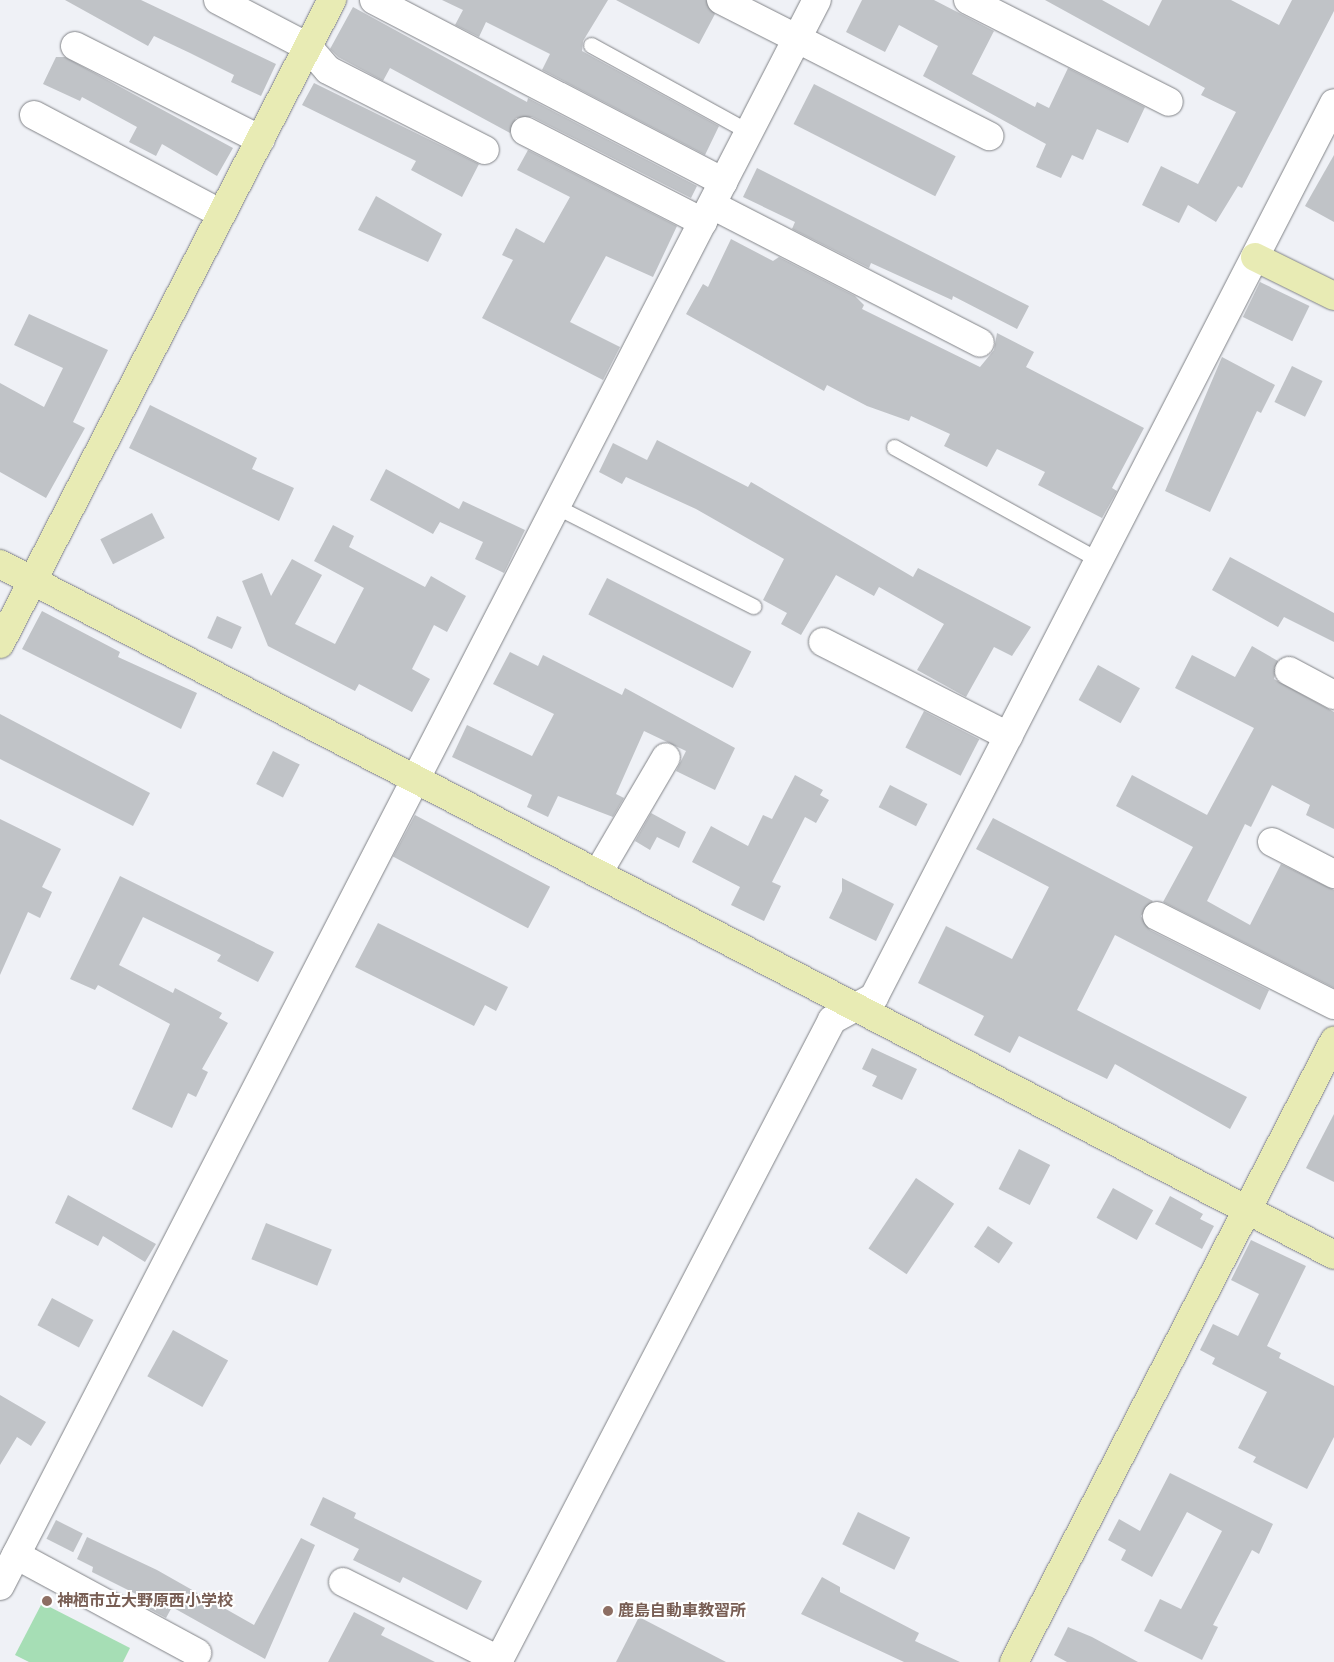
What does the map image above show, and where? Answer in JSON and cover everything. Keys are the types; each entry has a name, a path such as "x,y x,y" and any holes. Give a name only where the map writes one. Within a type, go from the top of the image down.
{"street":[{"path":"218,0 308,47 328,70 485,150"},
{"path":"0,644 332,0"},
{"path":"374,0 713,203 980,343"},
{"path":"721,0 989,136"},
{"path":"0,1586 817,0"},
{"path":"968,0 1169,102"},
{"path":"75,46 260,140"},
{"path":"343,1582 498,1661 832,1020 874,997 1334,103"},
{"path":"34,115 222,214"},
{"path":"525,131 713,203"},
{"path":"1255,257 1334,296"},
{"path":"0,564 1334,1255"},
{"path":"823,642 1008,736"},
{"path":"1289,671 1334,695"},
{"path":"598,873 666,757"},
{"path":"1272,842 1334,874"},
{"path":"1158,916 1334,1005"},
{"path":"1014,1662 1333,1046"},
{"path":"16,1555 197,1653"}],"lane":[{"path":"591,45 749,132"},
{"path":"894,446 1099,560"},
{"path":"557,507 753,606"}],"green space":[{"path":"42,1603 130,1648 123,1662 29,1662 15,1655"}],"building":[{"path":"65,0 141,0 276,64 261,96 231,82 234,75 190,53 154,36 148,46"},
{"path":"442,0 608,0 583,41 582,51 719,126 705,155 542,70 550,54 486,22 479,37 455,25 463,10"},
{"path":"616,0 706,0 715,14 699,44"},
{"path":"862,0 934,0 994,31 972,74 1035,107 1037,102 1049,108 1068,68 1145,107 1128,143 1097,129 1083,160 1072,155 1061,178 1036,167 1046,144 923,76 938,46 899,25 885,52 846,32"},
{"path":"1045,0 1102,0 1149,26 1162,0 1231,0 1279,25 1292,0 1334,0 1334,11 1242,188 1238,186 1216,222 1188,205 1179,223 1142,205 1161,166 1198,184 1236,112 1201,95 1205,88"},
{"path":"353,7 527,102 528,98 697,186 691,198 532,117 516,118 510,133 390,68 383,81 338,57 330,49"},
{"path":"56,57 65,57 233,148 217,176 162,144 156,156 129,142 137,127 82,97 80,101 43,84"},
{"path":"314,83 479,164 462,197 411,170 416,161 302,105"},
{"path":"814,84 956,156 935,196 794,124"},
{"path":"528,150 677,226 653,277 606,256 570,322 620,347 603,380 482,318 513,260 502,255 516,228 544,243 570,197 517,170"},
{"path":"1334,155 1334,222 1305,206"},
{"path":"757,168 1029,306 1017,329 953,296 952,300 871,263 869,268 792,229 795,222 743,197"},
{"path":"376,196 442,234 428,262 358,230"},
{"path":"731,239 773,261 779,257 855,296 864,305 862,309 980,367 994,350 997,333 1034,352 1026,367 1144,428 1112,488 1117,491 1102,518 1038,485 1045,472 997,449 987,467 944,446 950,434 911,416 909,421 867,406 827,385 824,391 686,314 703,284 708,287"},
{"path":"1260,282 1309,306 1292,341 1243,317"},
{"path":"29,314 108,350 73,422 85,428 46,498 0,472 0,383 44,407 63,368 14,345"},
{"path":"1222,357 1275,385 1261,413 1257,411 1210,512 1165,491"},
{"path":"1292,366 1323,381 1305,417 1274,402"},
{"path":"150,405 257,458 252,469 294,488 279,521 129,448"},
{"path":"657,440 748,487 751,482 913,577 918,568 1031,627 1012,656 994,647 966,697 917,670 944,624 879,587 874,596 836,575 801,635 781,624 787,613 763,600 784,559 696,509 626,477 622,484 599,472 613,443 647,460"},
{"path":"386,469 459,509 463,501 525,530 504,573 475,559 483,542 440,522 433,534 370,500"},
{"path":"152,513 165,538 113,564 100,539"},
{"path":"333,525 354,536 349,547 425,587 431,576 466,596 447,632 434,625 412,669 430,679 412,712 359,684 355,691 268,646 242,581 262,573 271,596 292,559 322,575 295,624 335,644 364,588 314,561"},
{"path":"1230,557 1334,613 1334,642 1284,617 1278,627 1212,590"},
{"path":"607,578 751,652 733,688 588,615"},
{"path":"42,611 120,652 118,657 197,693 181,729 22,649"},
{"path":"217,616 242,627 232,649 207,638"},
{"path":"1252,646 1278,661 1274,679 1334,712 1334,829 1306,815 1310,805 1272,785 1251,827 1245,824 1207,901 1250,925 1281,864 1334,890 1334,988 1163,902 1193,847 1116,806 1132,775 1207,815 1254,728 1175,688 1192,655 1235,677"},
{"path":"510,652 538,666 543,655 622,695 625,688 735,748 715,790 676,771 686,751 644,731 616,794 624,798 613,817 558,796 548,817 527,807 532,795 452,757 467,725 532,756 554,714 493,684"},
{"path":"1098,665 1140,688 1121,723 1079,700"},
{"path":"924,711 979,739 961,776 905,748"},
{"path":"0,714 150,793 133,826 0,759"},
{"path":"273,751 300,765 283,798 256,784"},
{"path":"795,775 823,790 820,795 829,800 816,823 805,817 772,882 781,886 764,921 731,905 740,887 692,862 711,826 748,846 763,815 772,819"},
{"path":"890,785 927,804 916,826 879,807"},
{"path":"651,813 686,832 679,848 657,837 650,850 635,841"},
{"path":"415,815 550,887 528,928 393,856"},
{"path":"993,818 1153,901 1141,916 1150,930 1269,990 1260,1010 1115,935 1077,1010 1247,1097 1230,1129 1115,1064 1107,1079 1019,1036 1010,1053 974,1035 984,1016 918,983 946,926 1012,959 1049,887 976,849"},
{"path":"0,819 61,849 42,887 52,892 40,918 28,912 0,975"},
{"path":"120,876 274,952 258,982 217,961 221,955 143,917 119,965 173,993 175,988 222,1013 219,1018 228,1023 202,1069 208,1072 196,1097 188,1093 172,1128 132,1109 170,1024 98,985 95,990 70,979"},
{"path":"842,878 894,904 876,941 829,918 842,891"},
{"path":"378,923 508,987 496,1011 485,1005 474,1026 355,967"},
{"path":"872,1048 917,1069 902,1100 872,1086 877,1076 862,1069"},
{"path":"1334,1114 1334,1182 1306,1168"},
{"path":"1019,1149 1050,1165 1030,1205 999,1189"},
{"path":"916,1178 954,1204 907,1274 868,1248"},
{"path":"1113,1188 1153,1210 1137,1240 1097,1218"},
{"path":"68,1195 156,1244 145,1262 103,1236 98,1246 55,1223"},
{"path":"1170,1196 1203,1214 1200,1219 1214,1226 1202,1249 1155,1224"},
{"path":"266,1223 332,1250 317,1286 251,1259"},
{"path":"988,1226 1013,1243 999,1264 974,1247"},
{"path":"1251,1240 1306,1266 1267,1346 1281,1353 1279,1358 1334,1386 1334,1437 1307,1489 1253,1462 1256,1457 1238,1448 1267,1392 1212,1364 1215,1358 1200,1350 1213,1324 1238,1336 1259,1294 1231,1280"},
{"path":"52,1298 93,1320 79,1347 37,1325"},
{"path":"173,1330 228,1361 202,1407 147,1376"},
{"path":"0,1395 46,1422 31,1446 17,1437 0,1465"},
{"path":"1170,1473 1273,1524 1259,1554 1252,1550 1213,1625 1218,1627 1202,1660 1144,1631 1160,1599 1181,1609 1222,1531 1187,1512 1152,1577 1121,1560 1126,1550 1108,1540 1119,1519 1140,1531"},
{"path":"323,1497 356,1513 354,1518 482,1581 467,1610 403,1577 400,1583 353,1560 359,1549 310,1525"},
{"path":"858,1512 910,1537 894,1570 842,1544"},
{"path":"56,1520 83,1534 73,1552 46,1539"},
{"path":"87,1537 157,1570 254,1625 301,1538 315,1545 265,1659 172,1607 166,1618 138,1603 142,1597 92,1572 93,1567 77,1559"},
{"path":"822,1577 840,1587 840,1592 919,1633 915,1641 960,1662 904,1662 801,1614"},
{"path":"354,1612 385,1628 381,1635 435,1662 328,1662"},
{"path":"639,1617 726,1662 616,1662"},
{"path":"1068,1627 1092,1637 1138,1662 1067,1662 1054,1655"}],"place":[{"name":"神栖市立大野原西小学校","path":"47,1601"},
{"name":"鹿島自動車教習所","path":"608,1611"}]}
